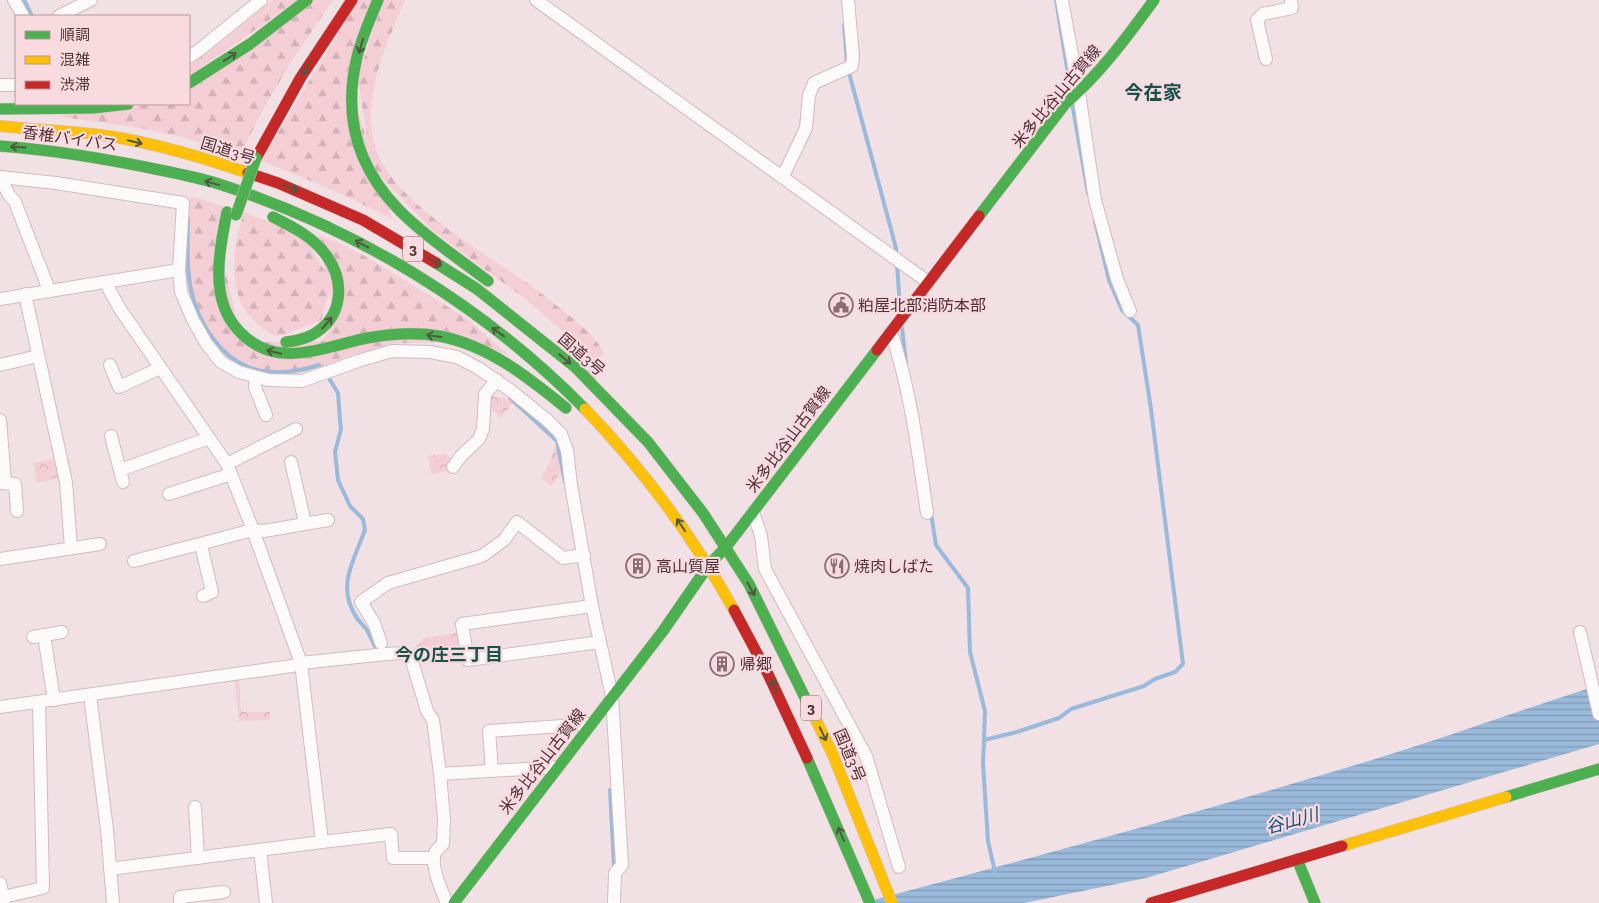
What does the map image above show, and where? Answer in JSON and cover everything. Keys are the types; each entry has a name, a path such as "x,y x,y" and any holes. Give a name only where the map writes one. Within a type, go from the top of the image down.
{"main road":[{"path":"190,82 248,46 307,0"},
{"path":"341,0 282,89 252,156 232,213 219,256 219,280 223,300 232,322 238,331 258,347 270,352 290,354 312,352 366,338 391,334 438,336 456,340 482,349 502,360 526,376 568,410 612,436"},
{"path":"252,156 324,40 352,0"},
{"path":"378,0 357,58 351,97 354,132 367,168 389,199 413,222 497,288"},
{"name":"米多比谷山古賀線","path":"454,903 663,631 708,566 726,547 1065,104 1079,93 1111,56 1154,0"},
{"path":"0,109 94,108 120,105"},
{"name":"国道3号","path":"0,126 114,137 223,164 278,182 363,220 401,241 477,289 575,367 648,442 703,513 749,584 833,755 892,903"},
{"name":"香椎バイパス","path":"0,146 64,151 135,164"},
{"path":"135,164 197,189"},
{"name":"3","path":"135,164 216,183 313,219 423,278 505,336 550,375 612,436 679,522 728,598 764,664 810,764 870,903"},
{"path":"232,213 228,276 234,300 244,321 262,336 272,340 297,342 317,334 332,319 337,306 339,284 332,264 307,236 292,226 233,201"},
{"path":"518,307 546,343"},
{"path":"1151,903 1599,769"},
{"path":"1297,859 1314,903"}],"street":[{"path":"14,0 22,15"},
{"path":"61,15 91,0"},
{"path":"190,55 261,0"},
{"path":"536,0 928,282"},
{"path":"783,176 806,128 810,94 814,83 852,66 853,56 848,0"},
{"path":"1062,0 1079,93 1094,200 1117,279 1130,311"},
{"path":"1266,59 1257,20 1263,14 1292,8 1292,0"},
{"path":"0,85 15,85"},
{"path":"0,177 56,183 183,203 179,270 181,292 193,320 206,343 221,362 240,372 268,380 302,381 392,351 430,352 458,357 497,380 562,434 567,450 592,606 612,696 622,865 615,873 614,903"},
{"path":"0,177 9,195 15,202 48,290"},
{"path":"0,298 179,270"},
{"path":"106,282 120,309 229,469 253,530 301,663 322,842"},
{"path":"25,294 66,482 71,548"},
{"path":"891,332 910,402 927,513"},
{"path":"0,365 38,356"},
{"path":"110,365 119,386 160,368"},
{"path":"256,376 254,387 266,415"},
{"path":"454,467 461,456 479,439 483,429 485,394 497,380"},
{"path":"547,420 557,409"},
{"path":"0,420 2,482 15,484 17,511"},
{"path":"169,494 229,469 296,429"},
{"path":"111,436 121,476 209,438"},
{"path":"291,462 305,523"},
{"path":"753,512 761,536 766,568 866,756 899,867"},
{"path":"134,561 253,530 264,531 328,520"},
{"path":"381,644 374,623 361,602 388,584 482,556 504,540 517,522 563,558 584,555"},
{"path":"0,559 100,544"},
{"path":"201,545 212,592 203,596"},
{"path":"592,606 462,624 468,660 600,642"},
{"path":"54,700 38,636 62,632"},
{"path":"1580,632 1599,714"},
{"path":"0,707 292,666 301,663 402,653 411,658 427,711 433,720 444,820 443,844 436,851 434,858 441,890 447,903"},
{"path":"90,695 107,830 113,903"},
{"path":"0,883 3,901 43,888 39,702"},
{"path":"492,771 489,731 591,724"},
{"path":"440,774 558,766"},
{"path":"195,807 198,858"},
{"path":"110,870 391,834 393,858 434,858"},
{"path":"260,850 266,903"},
{"path":"180,903 180,897 224,892"}],"green space":[{"path":"272,0 298,0 190,75 190,65"},
{"path":"313,0 333,0 295,56 250,134 241,155 178,136 134,127 55,116 125,109 143,105 190,105 190,86"},
{"path":"358,0 373,0 348,80 392,219 328,188 261,161"},
{"path":"383,0 405,0 381,61 372,97 372,136 384,166 400,188 422,209 526,282 586,330 604,353 598,362 528,301 432,230 371,166 358,77"},
{"path":"191,196 223,206 216,231 242,342 387,341 386,347 356,354 306,371 286,375 263,374 232,361 209,336 197,315 189,295 185,271 185,246"},
{"path":"244,212 288,230 309,245 332,283 321,320 278,336 265,330 247,313 240,300 234,271 236,241"},
{"path":"318,235 367,257 466,318 510,356 474,341 318,346 336,322"},
{"path":"492,396 507,399 513,403 501,417 488,407 487,398"},
{"path":"557,442 562,472 551,486 541,478 548,466"},
{"path":"446,454 452,460 448,471 431,474 428,456"},
{"path":"54,459 58,478 37,483 33,463"},
{"path":"458,633 461,648 425,654 414,658 412,651 424,638"},
{"path":"239,680 241,712 270,712 270,720 239,721 235,681"}],"water":[{"name":"谷山川","path":"1599,685 1599,744 1146,878 1024,903 862,903 1118,834 1309,779"}],"waterway":[{"path":"24,0 32,15"},
{"path":"1056,0 1071,92"},
{"path":"844,25 847,63"},
{"path":"848,69 896,248 896,256"},
{"path":"1072,103 1088,193"},
{"path":"188,218 188,268 190,284 198,312 213,339 235,360 248,367 262,371 291,371 319,365"},
{"path":"995,872 988,841 983,764 984,740 1017,732 1059,718 1071,709 1144,686 1155,679 1175,672 1183,664 1151,409 1138,325 1122,310 1109,280 1095,221"},
{"path":"897,263 900,308"},
{"path":"902,328 906,363"},
{"path":"330,380 338,393 341,429 335,452 338,480 350,506 363,519 365,530 349,572 347,593 355,615 367,630 376,648"},
{"path":"510,398 557,441 565,482"},
{"path":"931,513 936,545 968,588 970,652 985,711 984,740"},
{"path":"610,790 614,865"}],"tunnel":[{"path":"583,382 603,361"}],"traffic: fast":[{"path":"190,82 250,44 307,0"},
{"path":"378,0 361,42 353,78 353,120 364,158 373,176 385,193 409,220 488,281"},
{"path":"979,216 1065,104 1101,68 1154,0"},
{"path":"0,109 93,108 119,105"},
{"path":"0,146 80,155 197,178 270,202 320,223 416,274 461,304 546,372 585,409"},
{"path":"236,215 256,158"},
{"path":"227,212 219,258 220,290 223,305 230,319 239,331 253,343 268,350 300,353 385,335 439,336 457,340 507,364 566,408"},
{"path":"273,217 302,233 321,249 332,265 337,276 339,288 335,309 330,319 322,328 306,338 286,342"},
{"path":"436,263 477,289 575,367 648,442 703,513 749,584 814,716"},
{"path":"454,903 663,631 708,566 726,547 877,350"},
{"path":"807,758 870,903"},
{"path":"1506,797 1599,769"},
{"path":"1297,859 1315,903"}],"traffic: slow":[{"path":"0,126 115,137 182,152 248,173"},
{"path":"585,409 627,455 666,505 702,556 734,610"},
{"path":"814,716 833,755 892,903"},
{"path":"1342,846 1506,797"}],"traffic: jam":[{"path":"256,158 301,77 352,0"},
{"path":"248,173 278,183 363,220 436,263"},
{"path":"877,350 979,216"},
{"path":"734,610 768,674 807,758"},
{"path":"1151,903 1342,846"}],"place":[{"name":"粕屋北部消防本部","path":"841,305"},
{"name":"高山質屋","path":"638,566"},
{"name":"焼肉しばた","path":"837,566"},
{"name":"帰郷","path":"722,664"}],"district":[{"name":"今在家","path":"1153,92"},
{"name":"今の庄三丁目","path":"449,655"}]}
